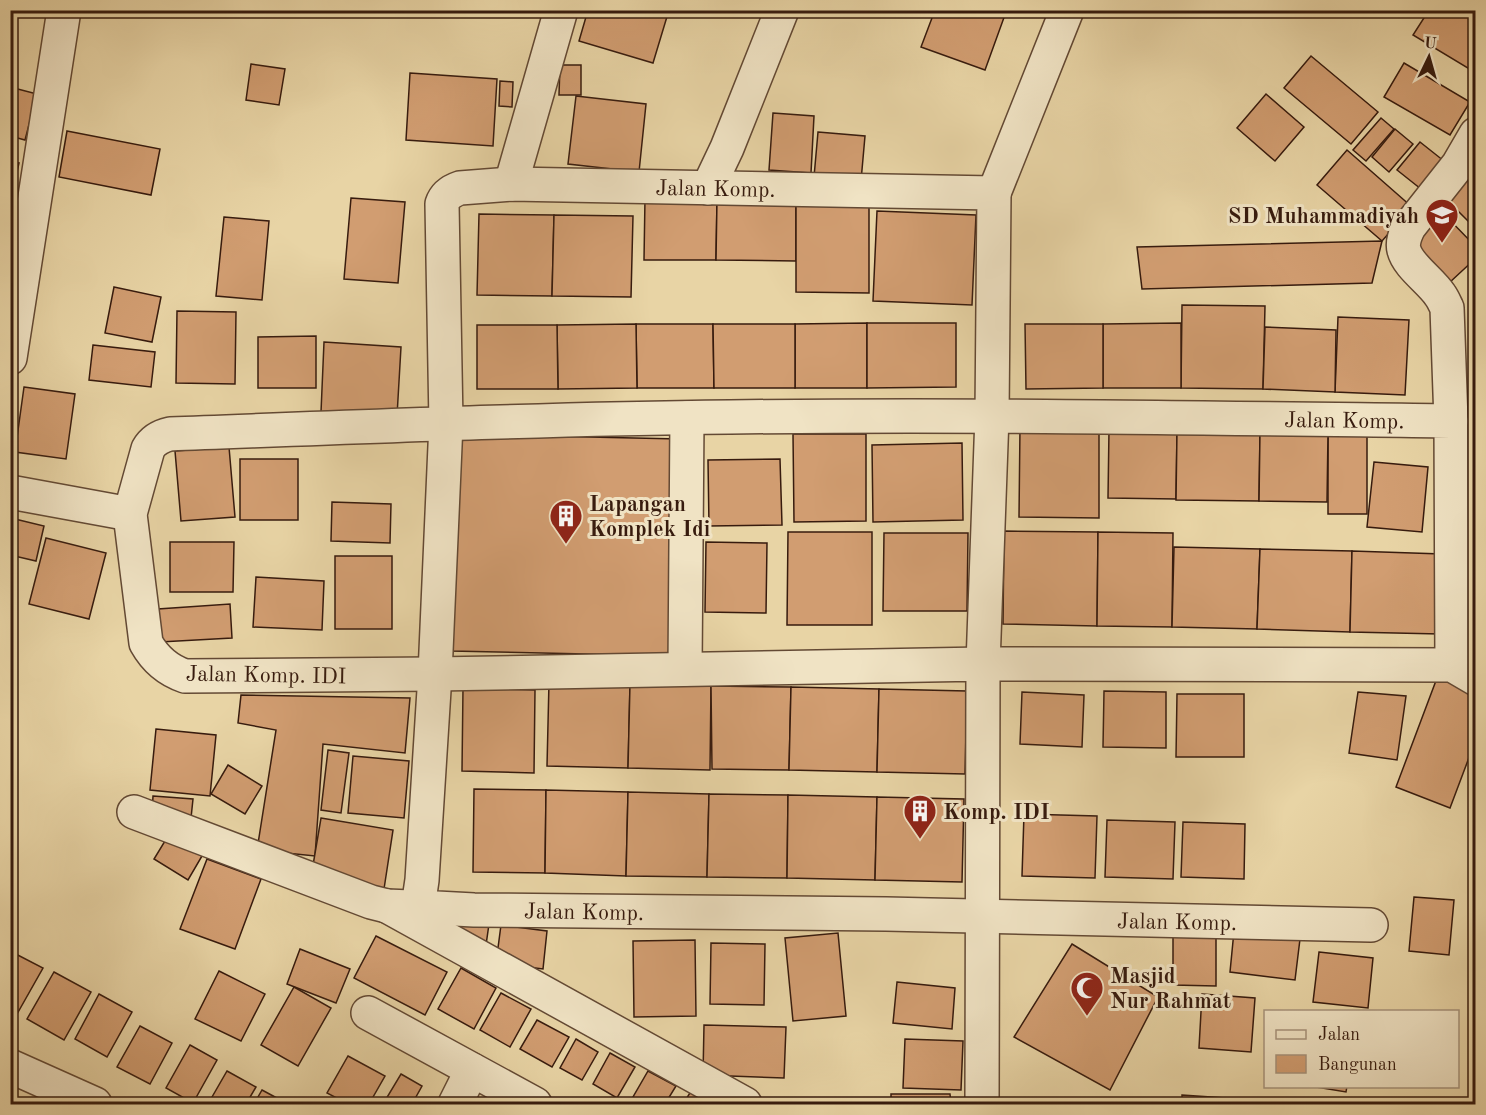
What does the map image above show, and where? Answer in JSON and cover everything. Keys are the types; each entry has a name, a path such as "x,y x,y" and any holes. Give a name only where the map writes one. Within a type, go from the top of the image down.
{"street":[{"path":"10,358 64,10"},
{"path":"512,184 561,10"},
{"path":"708,188 727,148 782,10"},
{"path":"982,1104 983,664 992,416 994,194 1067,10"},
{"path":"435,675 983,664 1464,672 1446,308 1441,295 1404,253 1404,236 1458,165 1476,134"},
{"name":"Jalan Komp.","path":"403,907 422,880 435,675 446,423 442,204 444,198 452,191 460,189 512,184 994,194"},
{"name":"Jalan Komp.","path":"446,423 687,418 992,416 1450,421"},
{"path":"685,669 687,418"},
{"path":"10,492 130,514 148,449 162,436 446,423"},
{"name":"Jalan Komp. IDI","path":"130,514 146,643 152,654 175,673 185,676 435,675"},
{"path":"134,812 371,902 403,907 746,1104"},
{"name":"Jalan Komp.","path":"403,907 474,910 886,914 1371,925"},
{"path":"368,1013 472,1070 524,1102"},
{"path":"10,1066 95,1104"},
{"path":"455,1104 472,1070"}],"building":[{"path":"588,10 669,10 653,63 579,41"},
{"path":"935,10 1001,10 1006,12 985,70 921,47"},
{"path":"1429,10 1465,10 1476,17 1476,73 1413,35"},
{"path":"1311,56 1378,112 1351,144 1284,88"},
{"path":"1404,63 1470,102 1450,135 1384,97"},
{"path":"251,64 285,69 279,105 246,100"},
{"path":"560,65 581,65 581,95 559,95"},
{"path":"410,73 497,79 493,146 406,140"},
{"path":"500,81 513,82 512,107 499,106"},
{"path":"10,87 37,94 25,140 10,136"},
{"path":"1266,94 1304,127 1275,161 1237,128"},
{"path":"576,96 646,104 639,172 568,164"},
{"path":"773,113 814,116 811,173 769,170"},
{"path":"1381,118 1394,129 1366,161 1353,150"},
{"path":"1395,129 1413,144 1389,172 1372,157"},
{"path":"67,131 160,149 151,195 59,177"},
{"path":"818,132 865,136 861,181 814,177"},
{"path":"1420,142 1449,165 1426,193 1397,170"},
{"path":"1347,150 1412,207 1382,241 1317,185"},
{"path":"10,162 19,163 10,204"},
{"path":"1476,162 1476,229 1442,195"},
{"path":"351,198 405,202 398,283 344,279"},
{"path":"645,198 717,199 716,260 644,260"},
{"path":"717,199 796,199 796,261 716,260"},
{"path":"796,199 869,199 869,293 796,292"},
{"path":"877,211 976,215 972,305 873,301"},
{"name":"SD Muhammadiyah","path":"1441,211 1476,247 1476,258 1449,283 1409,241"},
{"path":"479,214 554,215 552,296 477,295"},
{"path":"554,215 633,216 631,297 552,296"},
{"path":"224,217 269,221 262,300 216,296"},
{"path":"1382,241 1372,283 1142,289 1137,247"},
{"path":"114,287 161,297 152,342 105,333"},
{"path":"1182,305 1265,306 1263,389 1181,388"},
{"path":"177,311 236,312 235,384 176,383"},
{"path":"1338,317 1409,320 1405,395 1335,392"},
{"path":"867,323 867,388 795,388 795,324"},
{"path":"867,323 956,323 956,387 867,388"},
{"path":"1181,323 1181,388 1103,388 1103,324"},
{"path":"636,324 713,324 714,388 637,388"},
{"path":"636,324 637,388 558,389 557,325"},
{"path":"713,324 795,324 795,388 714,388"},
{"path":"1025,324 1103,324 1103,388 1026,389"},
{"path":"477,325 557,325 558,389 477,389"},
{"path":"1265,327 1336,330 1335,392 1263,389"},
{"path":"316,336 316,388 258,388 258,337"},
{"path":"1473,340 1476,340 1476,372 1471,371"},
{"path":"324,342 401,347 397,416 321,412"},
{"path":"93,345 155,352 151,387 89,380"},
{"path":"24,387 75,394 66,459 15,452"},
{"path":"1328,423 1367,423 1367,514 1328,514"},
{"path":"1020,427 1099,428 1099,518 1019,517"},
{"path":"1109,430 1177,431 1176,499 1108,498"},
{"path":"1177,431 1260,432 1259,501 1176,500"},
{"path":"1260,432 1328,433 1327,502 1259,501"},
{"name":"Lapangan Komplek Idi","path":"455,434 680,439 676,656 451,651"},
{"path":"793,434 866,434 866,521 794,522"},
{"path":"962,443 963,520 873,522 872,445"},
{"path":"229,447 235,517 181,521 175,451"},
{"path":"240,459 298,459 298,520 240,520"},
{"path":"780,459 782,525 709,526 708,460"},
{"path":"1374,462 1428,467 1422,532 1367,527"},
{"path":"332,502 391,504 390,543 331,541"},
{"path":"15,519 44,526 36,561 10,555 10,539"},
{"path":"1004,531 1098,532 1097,626 1003,624"},
{"path":"788,532 872,532 872,625 787,625"},
{"path":"1098,532 1173,533 1172,627 1097,626"},
{"path":"884,533 968,533 967,611 883,611"},
{"path":"46,538 106,553 89,619 29,604"},
{"path":"170,542 234,542 233,592 170,592"},
{"path":"706,542 767,543 766,613 705,612"},
{"path":"1174,547 1260,549 1257,629 1172,627"},
{"path":"1260,549 1352,551 1350,632 1257,629"},
{"path":"1352,551 1442,554 1440,634 1350,632"},
{"path":"335,556 392,556 392,629 335,629"},
{"path":"256,577 324,581 322,630 253,627"},
{"path":"230,604 232,638 160,642 158,609"},
{"path":"1437,678 1476,690 1476,739 1450,808 1396,787"},
{"path":"549,682 630,684 628,768 547,766"},
{"path":"630,684 711,686 710,770 628,768"},
{"path":"711,686 791,687 789,770 712,769"},
{"path":"791,687 879,689 877,772 789,770"},
{"path":"463,688 535,690 534,773 462,771"},
{"path":"879,689 967,691 965,774 877,772"},
{"path":"1104,691 1166,692 1166,748 1103,747"},
{"path":"1022,692 1084,695 1082,747 1020,744"},
{"path":"1358,692 1406,696 1397,760 1349,753"},
{"path":"1177,694 1244,694 1244,757 1176,757"},
{"path":"241,695 410,698 405,753 323,744 315,856 257,850 276,730 238,723"},
{"path":"156,729 216,735 210,796 150,790"},
{"path":"328,750 349,753 341,813 321,810"},
{"path":"353,756 409,761 404,818 348,813"},
{"path":"228,765 262,786 245,814 211,794"},
{"path":"474,789 546,790 545,873 473,872"},
{"path":"546,790 628,792 626,876 545,873"},
{"path":"628,792 709,794 707,877 626,876"},
{"path":"709,794 788,795 787,878 707,877"},
{"path":"788,795 877,797 875,880 787,878"},
{"path":"153,796 193,799 191,818 152,815"},
{"name":"Komp. IDI","path":"877,797 964,799 962,882 875,880"},
{"path":"1024,814 1097,816 1095,878 1022,876"},
{"path":"321,818 393,830 384,889 311,877"},
{"path":"1107,820 1175,822 1173,879 1105,877"},
{"path":"1183,822 1245,824 1244,879 1181,877"},
{"path":"168,836 202,856 188,880 154,859"},
{"path":"207,859 261,879 235,949 180,929"},
{"path":"1414,897 1454,900 1449,955 1409,951"},
{"path":"444,919 489,924 486,945"},
{"path":"501,925 547,931 543,969 496,963"},
{"path":"1234,931 1300,939 1295,980 1230,972"},
{"path":"838,933 846,1016 793,1021 785,938"},
{"path":"376,936 447,972 425,1015 354,978"},
{"name":"Masjid Nur Rahmat","path":"1173,937 1216,938 1216,986 1173,985"},
{"path":"695,940 696,1016 634,1017 633,941"},
{"path":"711,943 765,944 764,1005 710,1004"},
{"name":"Masjid Nur Rahmat","path":"1072,944 1158,997 1110,1090 1014,1037"},
{"path":"300,949 350,969 336,1003 287,984"},
{"path":"10,951 43,968 17,1014 10,1010"},
{"path":"1319,952 1373,958 1368,1008 1313,1002"},
{"path":"461,968 496,988 474,1029 438,1009"},
{"path":"219,971 265,994 241,1041 195,1019"},
{"path":"54,972 91,992 64,1040 27,1019"},
{"path":"897,982 955,988 952,1029 893,1023"},
{"path":"294,987 331,1008 298,1066 261,1045"},
{"path":"501,993 531,1009 510,1047 480,1030"},
{"path":"99,994 132,1012 107,1057 75,1039"},
{"path":"1202,994 1255,998 1251,1052 1199,1048"},
{"path":"537,1020 569,1037 552,1067 520,1049"},
{"path":"704,1025 786,1027 784,1078 703,1075"},
{"path":"140,1026 172,1043 150,1084 117,1067"},
{"path":"576,1039 598,1052 582,1080 560,1068"},
{"path":"905,1039 963,1041 961,1090 903,1088"},
{"path":"190,1045 217,1060 193,1103 166,1088"},
{"path":"610,1053 635,1067 617,1098 593,1084"},
{"path":"348,1056 385,1076 369,1104 348,1104 327,1093"},
{"path":"227,1071 256,1087 246,1104 208,1104"},
{"path":"648,1071 676,1086 665,1104 647,1104 633,1097"},
{"path":"401,1074 422,1086 412,1104 383,1104"},
{"path":"693,1088 718,1104 683,1104"},
{"path":"1322,1088 1347,1088 1346,1092"},
{"path":"262,1090 288,1104 254,1104"},
{"path":"891,1094 950,1094 951,1104 891,1104"},
{"path":"1182,1095 1240,1099 1240,1104 1182,1104"}],"place":[{"name":"SD Muhammadiyah","path":"1442,244"},
{"name":"Lapangan Komplek Idi","path":"566,545"},
{"name":"Komp. IDI","path":"920,840"},
{"name":"Masjid Nur Rahmat","path":"1087,1017"}]}
